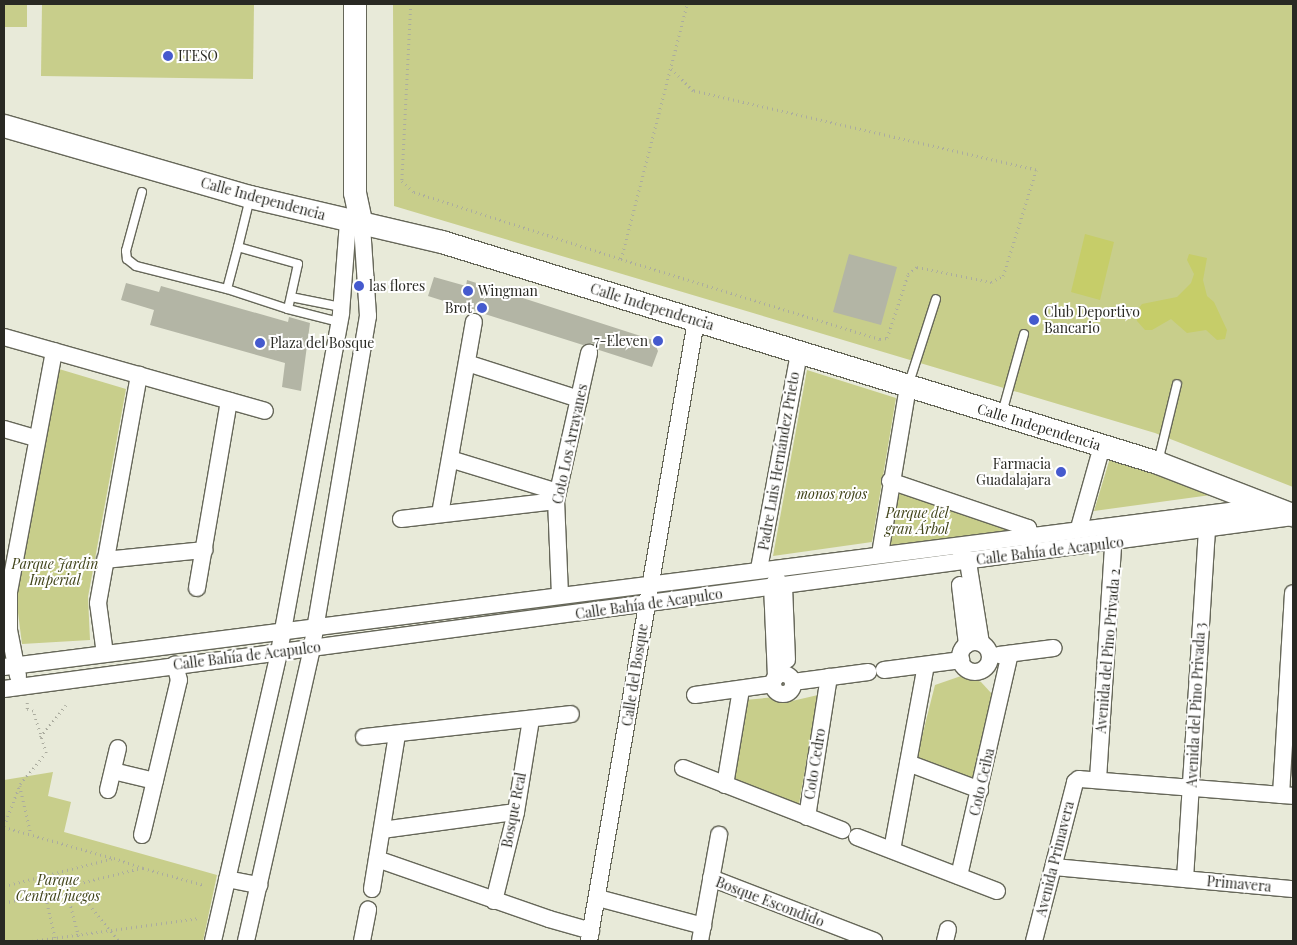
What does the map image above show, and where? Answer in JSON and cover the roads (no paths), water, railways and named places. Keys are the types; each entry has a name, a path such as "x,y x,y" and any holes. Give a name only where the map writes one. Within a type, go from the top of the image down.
{"street":[{"path":"246,941 316,627 368,316 355,223 355,4"},
{"name":"Calle Independencia","path":"4,126 250,197 442,242 1158,463 1293,516"},
{"path":"214,941 279,652 341,314 355,223"},
{"path":"341,314 368,316"},
{"name":"Calle del Bosque","path":"590,936 696,320"},
{"path":"440,514 474,322"},
{"path":"4,337 265,411"},
{"path":"21,687 9,667 7,573 12,525 36,438 54,351"},
{"name":"Padre Luis Hernández Prieto","path":"760,569 799,352"},
{"name":"Coto Los Arrayanes","path":"560,595 557,496 589,353"},
{"path":"467,363 579,399"},
{"path":"104,654 98,616 105,560 139,375"},
{"path":"880,554 890,481 908,386"},
{"path":"197,588 229,401"},
{"path":"4,429 36,438"},
{"path":"1079,528 1102,446"},
{"path":"450,459 557,496"},
{"path":"890,481 1028,528 1031,534 1034,553"},
{"path":"401,520 557,496"},
{"name":"Calle Bahía de Acapulco","path":"9,667 760,569 777,580 962,556 1031,534 1271,506"},
{"name":"Calle Bahía de Acapulco","path":"4,689 175,664 646,605 777,580 880,554 962,556 1034,553 1206,531 1293,516"},
{"name":"Avenida del Pino Privada 2","path":"1098,779 1115,543 1114,524"},
{"name":"Avenida del Pino Privada 3","path":"1186,879 1206,531"},
{"path":"105,560 204,550"},
{"path":"962,556 970,650 965,668 973,672 987,666"},
{"path":"777,580 782,680"},
{"path":"1098,779 1191,789 1287,796 1293,593"},
{"name":"Coto Ceiba","path":"959,876 1004,687 1005,654 1054,648"},
{"path":"695,695 741,689 782,680 829,677 926,664 970,650 990,654 987,666"},
{"path":"142,835 179,680 175,664"},
{"path":"892,850 926,664"},
{"path":"987,666 1004,687"},
{"name":"Coto Cedro","path":"683,768 807,817 829,677"},
{"path":"725,785 741,689"},
{"path":"364,737 397,735 571,714"},
{"name":"Bosque Real","path":"494,900 516,812 531,719"},
{"path":"372,889 397,735"},
{"path":"108,790 118,748"},
{"path":"908,763 980,790"},
{"path":"113,771 155,781"},
{"name":"Avenida Primavera","path":"1034,941 1075,782 1079,779 1098,779"},
{"path":"382,830 516,812"},
{"path":"807,817 842,830"},
{"path":"711,878 719,835"},
{"path":"857,836 997,891"},
{"path":"378,859 590,936"},
{"name":"Primavera","path":"1054,867 1293,889"},
{"name":"Bosque Escondido","path":"598,898 702,933 711,878 874,941"},
{"path":"228,879 259,884"},
{"path":"362,941 368,910"}],"lane":[{"path":"142,192 126,251 128,259 136,266 228,289 288,309 341,314"},
{"path":"228,289 250,197"},
{"path":"238,247 298,264 288,309"},
{"path":"291,297 341,314"},
{"path":"908,386 936,299"},
{"path":"1002,415 1024,334"},
{"path":"1158,463 1177,384"}],"place":[{"name":"ITESO","path":"168,56"},
{"name":"las flores","path":"359,286"},
{"name":"Wingman","path":"468,291"},
{"name":"Brot","path":"482,308"},
{"name":"Club Deportivo Bancario","path":"1034,320"},
{"name":"7-Eleven","path":"658,341"},
{"name":"Plaza del Bosque","path":"260,343"},
{"name":"Farmacia Guadalajara","path":"1061,472"}],"park label":[{"name":"monos rojos","path":"832,494"},
{"name":"Parque del gran Árbol","path":"917,522"},
{"name":"Parque Jardin Imperial","path":"55,572"},
{"name":"Parque Central juegos","path":"58,888"}]}
